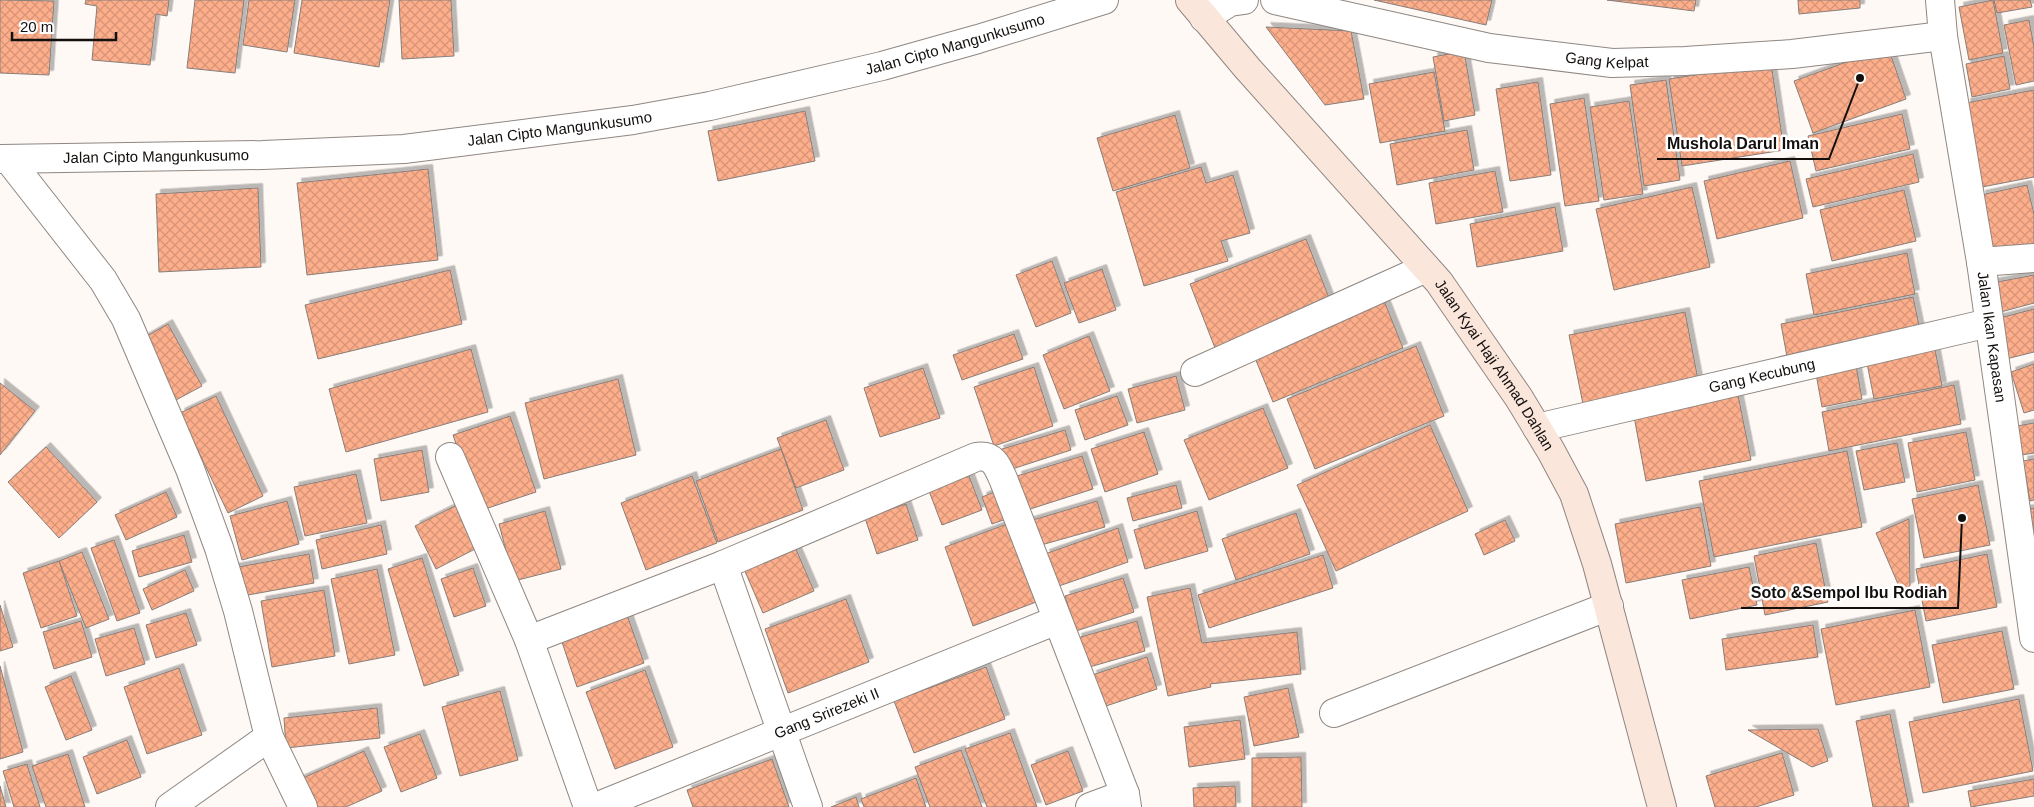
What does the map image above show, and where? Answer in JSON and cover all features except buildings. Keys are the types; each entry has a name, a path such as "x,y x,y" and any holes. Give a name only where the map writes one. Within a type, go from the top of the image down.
{"main road":[{"name":"Jalan Kyai Haji Ahmad Dahlan","path":"1197,9 1439,282 1519,398 1537,428 1574,494 1609,606 1662,807"}],"street":[{"name":"Jalan Cipto Mangunkusumo","path":"5,159 263,155 404,149 633,120 710,106 882,66 1104,0"},
{"path":"1197,9 1244,0"},
{"name":"Gang Kelpat","path":"1275,0 1489,48 1612,63 1685,61 1792,54 1943,36"},
{"name":"Jalan Ikan Kapasan","path":"1940,0 1943,36 1981,262 2034,638"},
{"path":"5,159 103,280 126,319 190,469 219,548 238,611 269,737 303,807"},
{"path":"1981,262 2034,258"},
{"path":"1195,372 1426,268"},
{"name":"Gang Kecubung","path":"1537,428 1989,323"},
{"path":"529,640 722,565 976,457 983,456 993,459 996,463 1126,800 1090,807"},
{"path":"450,457 529,640 588,807"},
{"path":"722,565 808,807"},
{"path":"1334,713 1609,606"},
{"name":"Gang Srirezeki II","path":"596,807 1057,620"},
{"path":"170,807 269,737"}],"place":[{"name":"Mushola Darul Iman","path":"1860,78"},
{"name":"Soto &Sempol Ibu Rodiah","path":"1962,518"}]}
